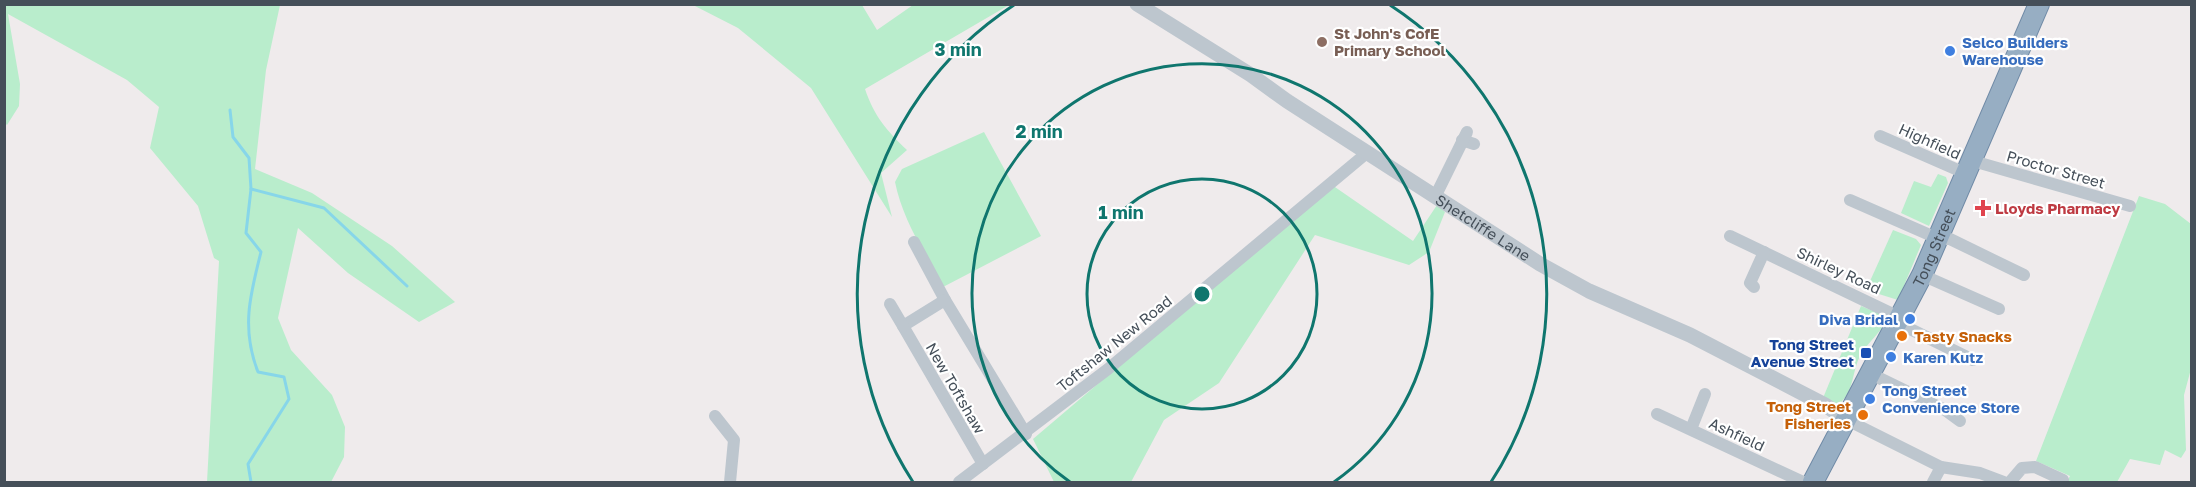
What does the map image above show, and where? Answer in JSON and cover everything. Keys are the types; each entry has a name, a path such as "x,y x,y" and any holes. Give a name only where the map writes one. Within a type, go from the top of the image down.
{"highway":[{"name":"Tong Street","path":"1813,483 1939,239 2039,4"}],"street":[{"name":"Shetcliffe Lane","path":"1137,4 1242,69 1540,264 1589,291 1690,335 1825,405 1847,420"},
{"name":"Highfield","path":"1880,136 1970,168"},
{"path":"1436,195 1468,139"},
{"name":"Toftshaw New Road","path":"959,483 1026,434 1117,362 1368,152"},
{"name":"Proctor Street","path":"1970,168 2130,206"},
{"path":"1850,200 1939,239 1950,239 2024,275"},
{"name":"Shirley Road","path":"1730,236 1899,320 1973,360"},
{"path":"914,242 945,300 1026,434"},
{"path":"1754,287 1750,283 1764,252"},
{"path":"1922,275 1999,309"},
{"path":"903,326 945,300"},
{"name":"New Toftshaw","path":"890,304 983,465"},
{"path":"1871,374 1934,404 1960,421"},
{"path":"1691,429 1704,394"},
{"name":"Ashfield","path":"1656,414 1803,483"},
{"path":"715,416 734,440 730,483"},
{"path":"1847,420 1941,467 1980,473 2004,483"},
{"path":"1934,483 1941,467"},
{"path":"2010,483 2022,468 2035,467 2063,480"}],"green space":[{"path":"5,4 280,5 266,70 255,169 312,193 392,246 455,302 419,322 348,273 298,228 278,318 291,350 332,395 345,427 344,457 331,482 207,482 219,261 214,258 198,206 150,148 159,107 127,80 8,14 20,84 19,106 7,125 4,122"},
{"path":"693,5 862,5 877,30 913,5 1009,5 865,89 882,122 907,150 881,173 892,217 811,88 738,28"},
{"path":"984,132 1041,236 943,287 903,209 895,182 902,169"},
{"path":"1938,174 1946,177 1948,183 1929,226 1901,213 1914,181 1931,187"},
{"path":"1332,185 1413,241 1437,205 1445,212 1429,252 1409,265 1315,235 1219,383 1164,420 1131,482 1054,482 1033,439"},
{"path":"2139,196 2165,204 2191,224 2192,365 2184,395 2186,450 2181,458 2165,450 2160,465 2130,459 2117,482 2067,482 2070,476 2036,461"},
{"path":"1893,230 1916,239 1921,245 1898,300 1866,290"},
{"path":"1861,306 1883,315 1886,321 1859,358 1848,393 1838,405 1823,398"}],"waterway":[{"path":"230,110 233,137 249,158 251,189 246,233 261,252 249,312 253,356 258,372 284,377 289,399 248,464 251,482"},
{"path":"251,189 324,208 407,286"}],"place":[{"name":"St John's CofE Primary School","path":"1322,42"},
{"name":"Selco Builders Warehouse","path":"1950,51"},
{"name":"Lloyds Pharmacy","path":"1983,208"},
{"name":"Diva Bridal","path":"1910,319"},
{"name":"Tasty Snacks","path":"1902,336"},
{"name":"Tong Street Avenue Street","path":"1866,353"},
{"name":"Karen Kutz","path":"1891,357"},
{"name":"Tong Street Convenience Store","path":"1870,399"},
{"name":"Tong Street Fisheries","path":"1863,415"}]}
